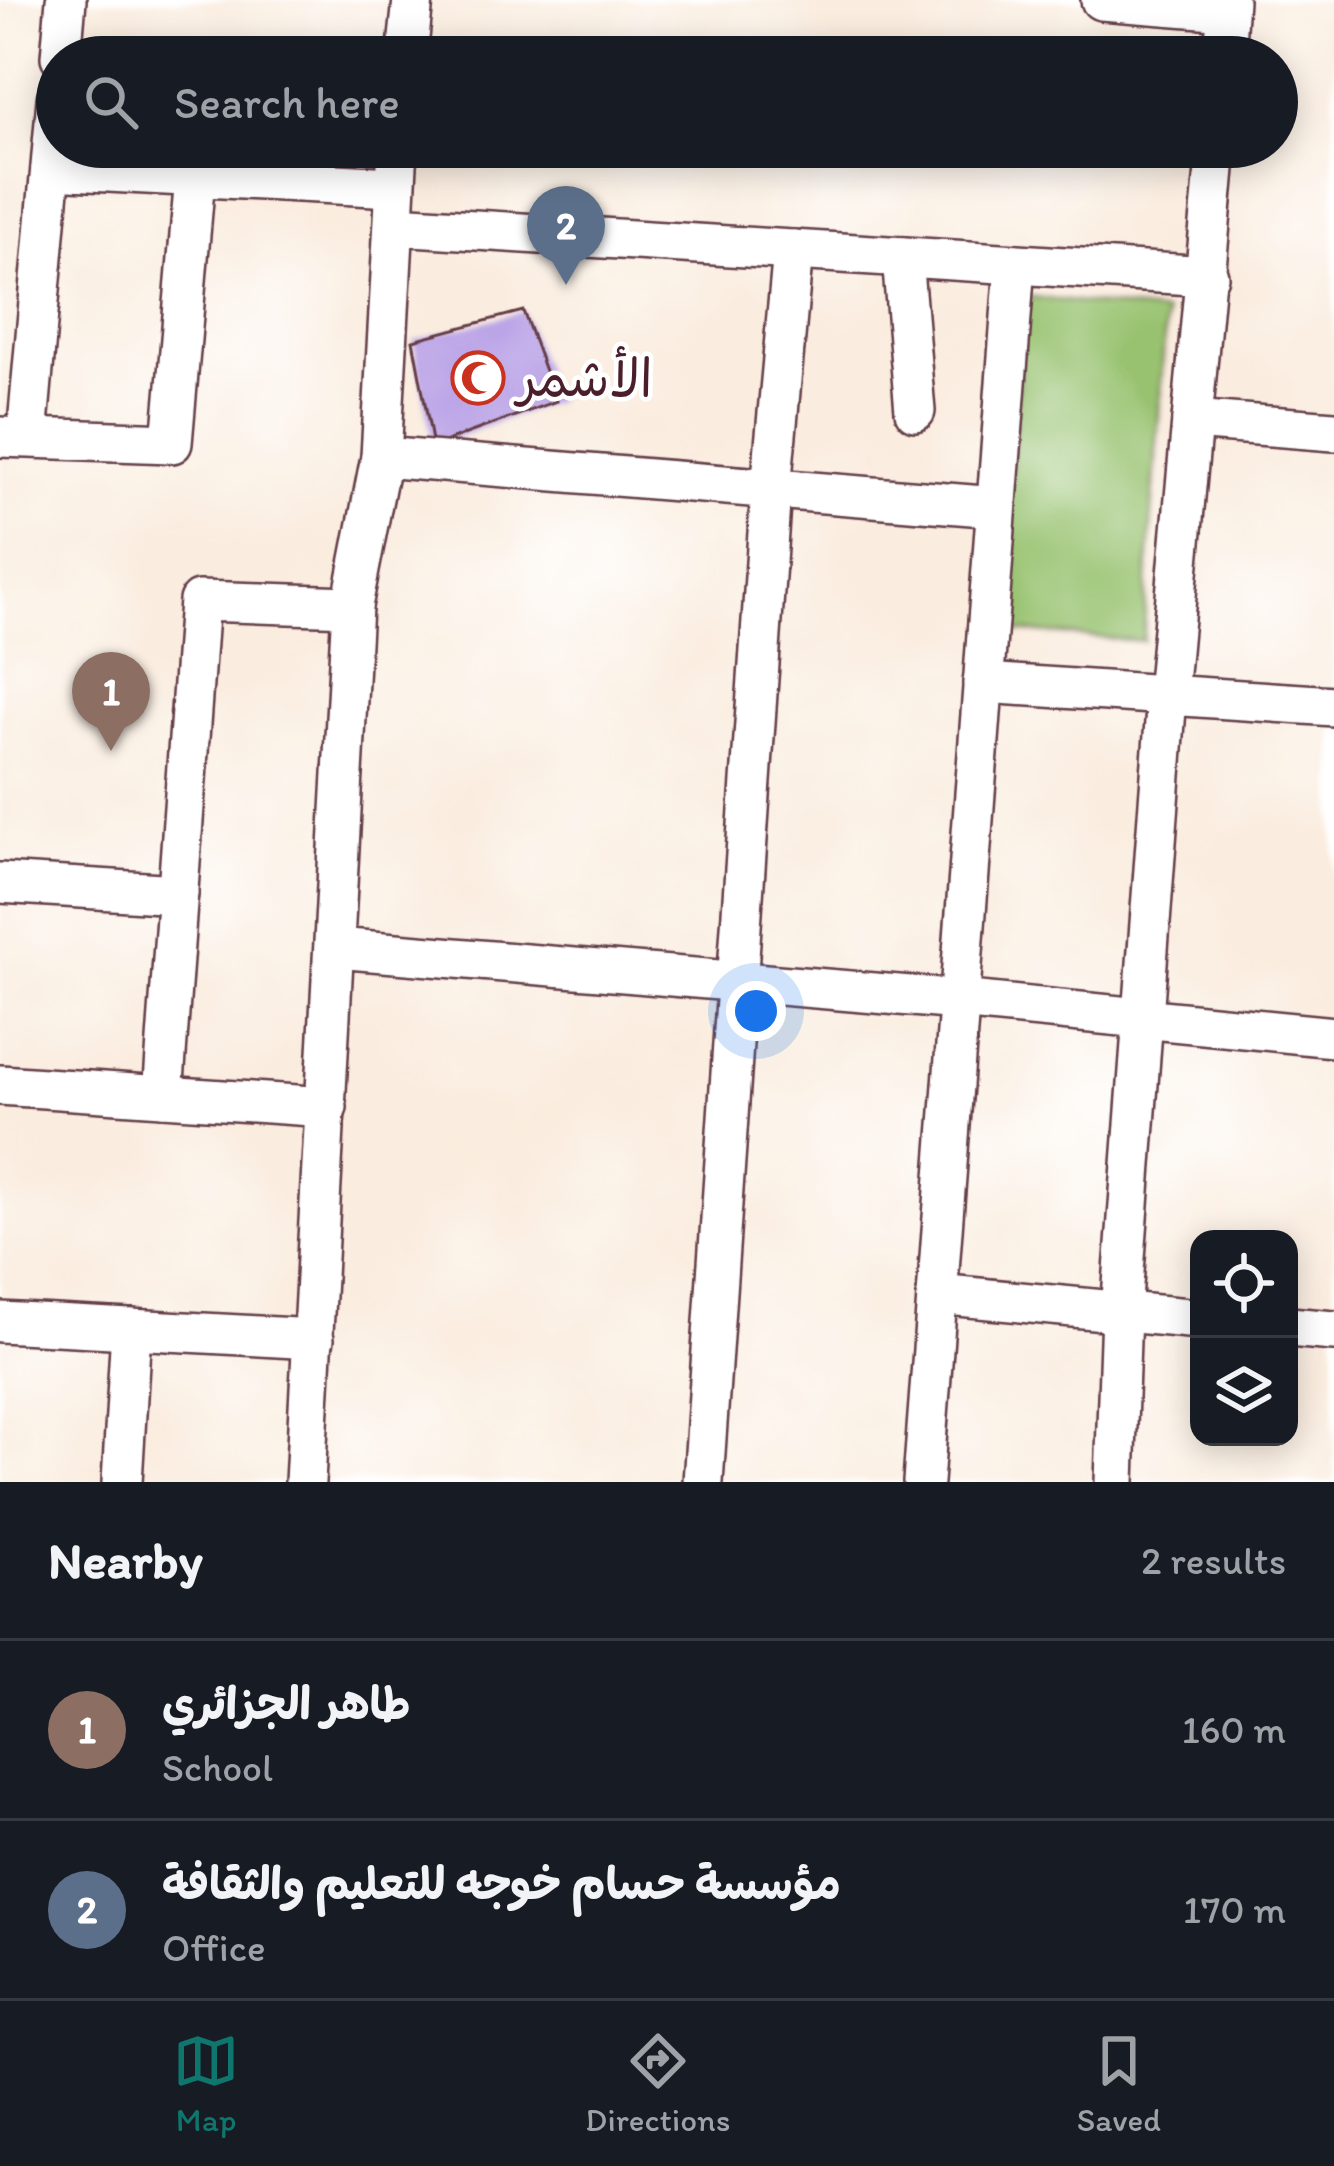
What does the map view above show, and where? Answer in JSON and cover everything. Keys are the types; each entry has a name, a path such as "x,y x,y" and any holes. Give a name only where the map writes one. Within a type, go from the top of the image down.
{"street":[{"path":"63,36 66,0"},
{"path":"409,36 412,0"},
{"path":"1102,0 1227,5 1225,36"},
{"path":"317,1482 305,1482 352,606 380,457 397,168"},
{"path":"1115,1482 1120,1312 1167,695 1216,168"},
{"path":"195,176 172,442 14,437 51,169 195,176 395,206 794,250 1208,276"},
{"path":"703,1482 771,488 794,250"},
{"path":"902,257 915,410"},
{"path":"923,1482 1015,264"},
{"path":"1192,420 1334,431"},
{"path":"380,457 996,507"},
{"path":"163,1096 199,602 352,606"},
{"path":"983,683 1334,706"},
{"path":"0,883 178,894"},
{"path":"336,948 1334,1037"},
{"path":"0,1085 327,1107"},
{"path":"937,1294 1190,1317"},
{"path":"0,1322 314,1339"},
{"path":"1298,1328 1334,1330"},
{"path":"122,1482 131,1329"}],"green space":[{"path":"1025,296 1166,313 1143,641 999,630"}],"building":[{"path":"523,311 556,401 433,446 413,340"}],"place":[{"name":"مؤسسة حسام خوجه للتعليم والثقافة","path":"566,285"},
{"name":"الأشمر","path":"478,378"},
{"name":"طاهر الجزائري","path":"111,751"}]}
